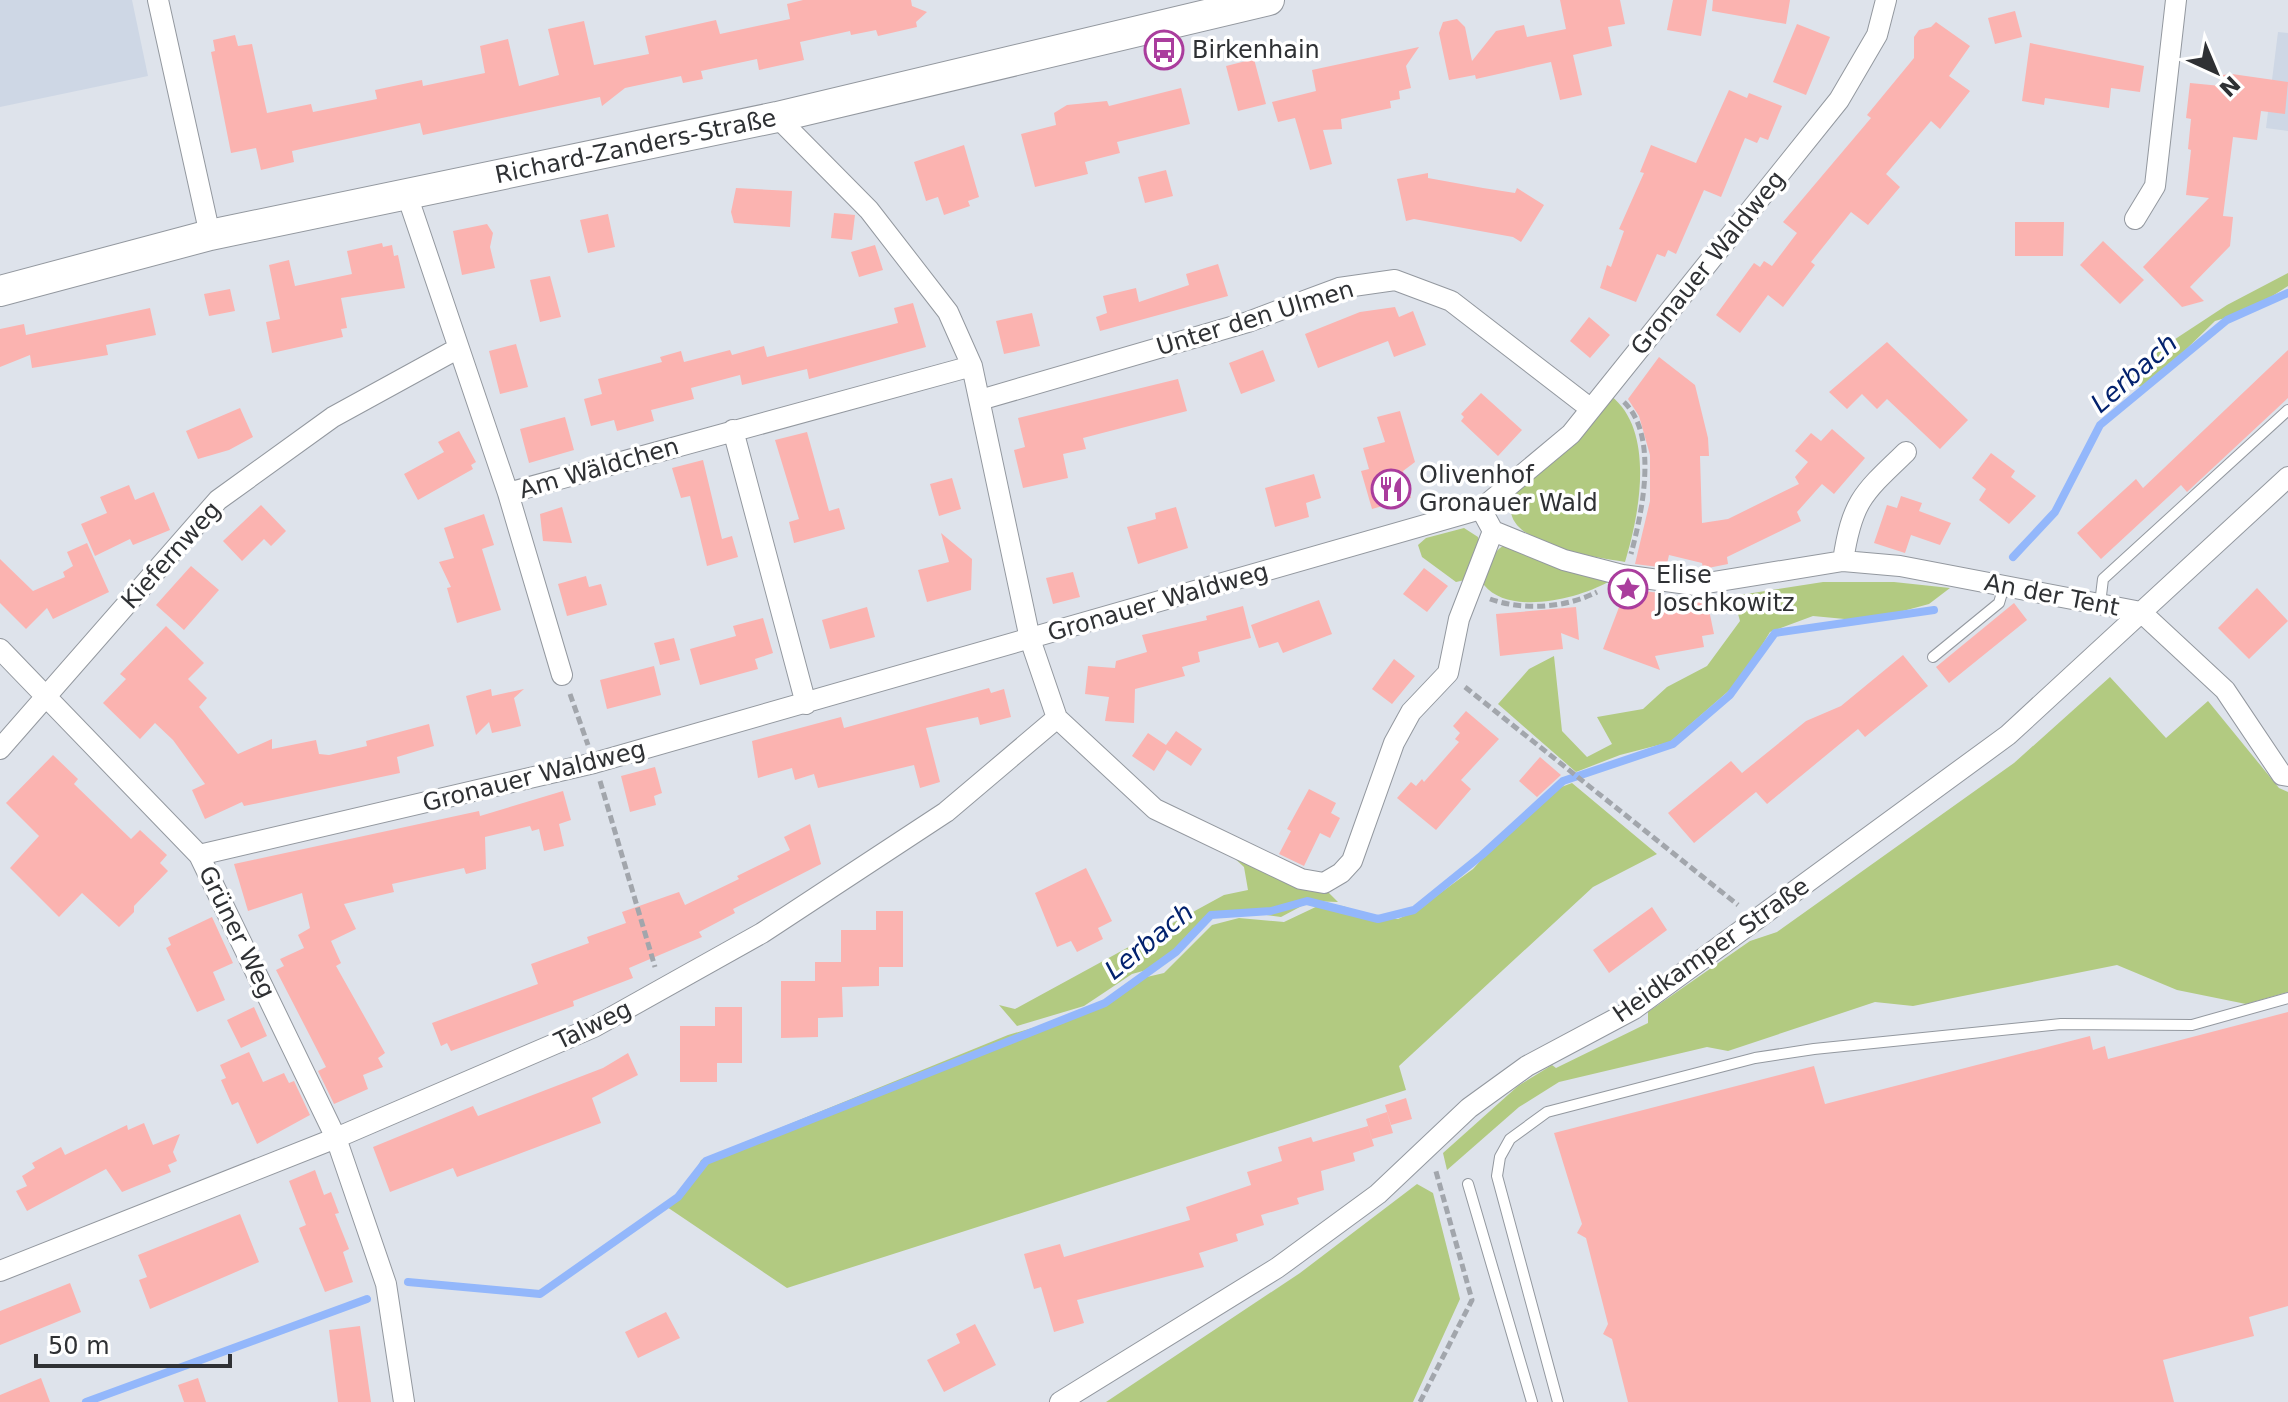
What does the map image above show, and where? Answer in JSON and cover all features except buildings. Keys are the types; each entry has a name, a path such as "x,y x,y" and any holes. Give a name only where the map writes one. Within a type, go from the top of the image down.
{"street":[{"path":"158,0 210,235"},
{"name":"Richard-Zanders-Straße","path":"0,291 210,235 777,117 1268,0"},
{"name":"Gronauer Waldweg","path":"199,855 594,763 1481,509 1571,434 1839,100 1877,35 1886,0"},
{"path":"2135,219 2155,186 2176,0"},
{"path":"777,117 869,210 948,312 972,366 1030,639 1057,718 1155,809 1301,879 1324,883 1341,873 1352,861 1394,743 1411,712 1448,673 1459,619 1493,531 1481,509"},
{"path":"406,192 508,493"},
{"name":"Unter den Ulmen","path":"980,400 1248,322 1339,288 1395,280 1451,301 1591,409"},
{"name":"Kiefernweg","path":"0,749 218,500 333,417 457,349"},
{"name":"Am Wäldchen","path":"562,675 508,493 972,366"},
{"path":"733,430 806,704"},
{"path":"1843,561 1850,517 1869,488 1906,452"},
{"name":"Heidkamper Straße","path":"1060,1402 1277,1268 1378,1194 1469,1108 1527,1066 1634,1009 2008,735 2288,477"},
{"name":"An der Tent","path":"1493,531 1564,560 1622,575 1695,585 1843,561 1900,566 2141,612 2225,690 2285,775"},
{"name":"Grüner Weg","path":"0,649 199,855 336,1138 386,1284 404,1402"},
{"name":"Talweg","path":"0,1271 336,1138 594,1027 663,991 762,933 946,812 1057,718"}],"lane":[{"path":"2100,604 2103,579 2288,410"},
{"path":"1933,657 1999,603 2004,586"},
{"path":"1558,1402 1497,1176 1500,1157 1510,1139 1547,1112 1755,1058 1814,1049 2061,1024 2192,1025 2288,998"},
{"path":"1468,1184 1532,1402"}],"path":[{"path":"1472,583 1482,596 1527,606 1561,604 1586,598 1611,585 1622,575 1629,564 1642,509 1646,471 1640,436 1629,407 1608,387"},
{"path":"1448,673 1709,886 1758,920"},
{"path":"562,675 594,763 663,991"},
{"path":"1420,1402 1472,1300 1429,1146"}],"shaded area":[{"path":"0,0 132,0 148,76 0,107"},
{"path":"2278,32 2288,33 2288,131 2266,128"}],"green space":[{"path":"2288,273 2288,286 2249,311 2215,321 2163,372 2140,387 2125,372 2227,305"},
{"path":"1611,396 1625,411 1639,452 1639,498 1625,562 1552,546 1519,527 1512,515 1517,493 1566,448"},
{"path":"1464,528 1478,537 1480,550 1465,580 1456,582 1422,557 1418,545 1426,538"},
{"path":"1506,544 1608,582 1562,599 1544,602 1510,600 1484,585 1490,562"},
{"path":"1823,582 1894,582 1950,588 1929,604 1866,621 1813,616 1770,632 1740,681 1670,742 1620,755 1576,772 1498,704 1529,669 1554,656 1562,731 1587,757 1612,744 1597,717 1643,709 1667,687 1707,666 1740,621 1733,596"},
{"path":"2110,677 2166,738 2208,701 2279,788 2288,792 2288,992 2246,1004 2177,990 2117,965 1913,1006 1875,1002 1728,1051 1707,1047 1559,1082 1519,1107 1447,1170 1443,1153 1518,1086 1552,1065 1556,1068 1648,1023 1648,1012 1750,941 1777,932 2014,763"},
{"path":"1572,783 1657,854 1593,887 1399,1066 1406,1090 787,1288 667,1207 685,1193 701,1160 1008,1035 1087,1012 1134,980 1164,973 1212,925 1239,918 1284,922 1322,904 1343,906 1378,918 1398,919 1416,911 1473,869 1512,826 1556,789"},
{"path":"1230,854 1327,891 1338,902 1311,901 1281,917 1236,911 1208,916 1161,966 1132,974 1084,1006 1017,1026 999,1005 1015,1009 1224,895 1248,890 1244,867"},
{"path":"1417,1184 1433,1193 1460,1299 1413,1402 1106,1402 1300,1273"}],"waterway":[{"name":"Lerbach","path":"2013,557 2055,512 2100,425 2227,320 2288,293"},
{"name":"Lerbach","path":"408,1282 540,1294 678,1197 706,1161 1105,1003 1176,952 1211,915 1271,911 1307,901 1378,919 1414,910 1482,855 1563,781 1673,744 1730,695 1775,633 1934,610"},
{"name":"Lerbach","path":"86,1402 367,1299"}],"place":[{"name":"Birkenhain","path":"1164,50"},
{"name":"Olivenhof Gronauer Wald","path":"1391,489"},
{"name":"Elise Joschkowitz","path":"1628,589"}]}
